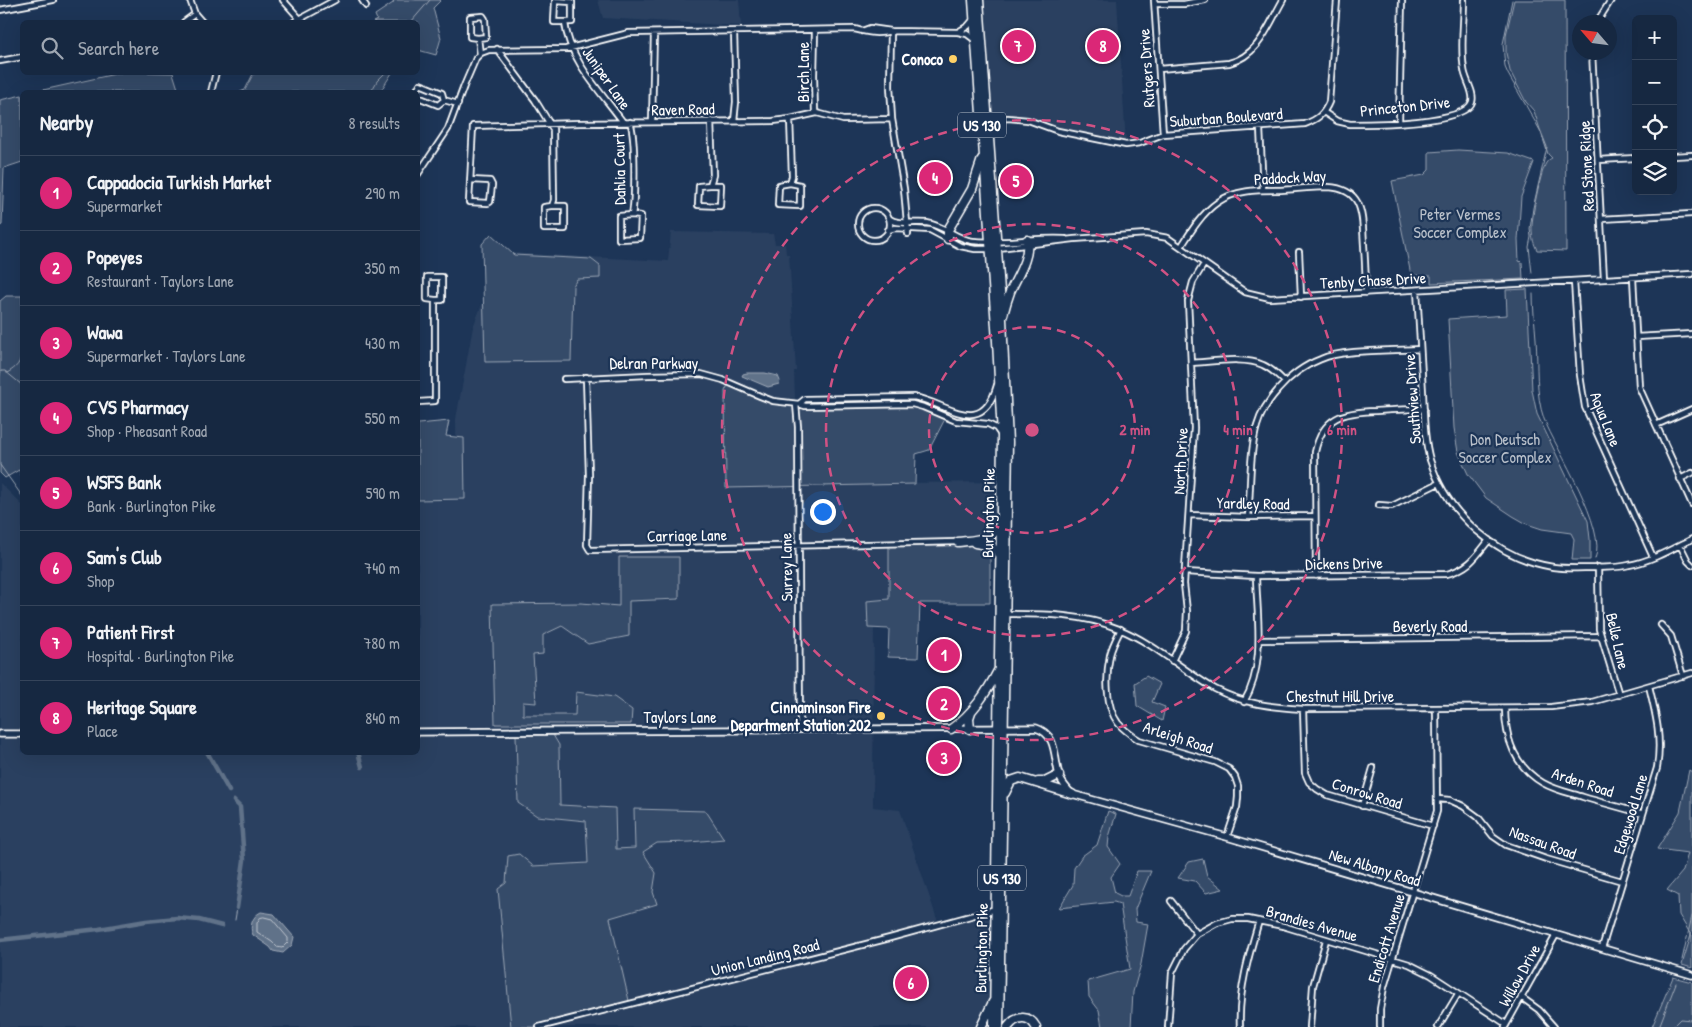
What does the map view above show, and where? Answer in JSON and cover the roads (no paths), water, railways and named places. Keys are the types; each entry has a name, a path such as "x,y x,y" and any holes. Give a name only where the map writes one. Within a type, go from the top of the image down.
{"highway":[{"name":"Burlington Pike","path":"973,0 984,152 1002,319 1008,442 1006,614 994,1027"},
{"name":"Burlington Pike","path":"979,0 988,119 1002,436 1000,667 1004,795 999,1027"},
{"path":"948,239 948,230 972,189 984,152"},
{"path":"1002,319 1008,298 1025,259 1028,242"},
{"path":"958,542 991,536 998,528 1002,518"},
{"path":"958,542 985,544 995,549 1001,556"},
{"path":"951,729 964,720 986,693 1000,667"},
{"path":"970,729 969,718 972,710"},
{"path":"1036,782 1045,782 1059,775"},
{"path":"1004,795 1011,781 1020,778 1072,794"},
{"path":"981,1027 994,997"},
{"path":"1008,1027 1016,1019 1021,1018 1027,1018 1034,1022 1036,1027"}],"street":[{"path":"0,10 53,0"},
{"path":"190,0 195,14 200,20"},
{"path":"283,0 300,19 335,0"},
{"path":"362,0 366,6"},
{"path":"569,0 572,2 572,22 565,23 554,22 555,1 569,0"},
{"path":"1154,2 1184,4 1205,0"},
{"path":"1159,68 1229,63 1240,59 1258,45 1283,0"},
{"path":"1325,113 1331,94 1338,0"},
{"path":"1399,122 1402,0"},
{"name":"Princeton Drive","path":"1325,113 1337,121 1350,124 1436,119 1466,111 1473,98 1464,74 1464,0"},
{"path":"1601,15 1610,0"},
{"name":"Rutgers Drive","path":"1154,2 1163,134"},
{"path":"187,20 195,14"},
{"path":"483,16 486,19 486,37 478,38 470,37 470,17 483,16"},
{"path":"958,32 970,24 974,18"},
{"path":"565,23 570,48"},
{"path":"420,171 446,133 472,66 480,54 488,50 570,48 624,34 854,29 862,31 870,28 891,31 958,32 967,34 976,41"},
{"name":"Birch Lane","path":"815,31 815,113"},
{"path":"891,31 890,86 892,119 904,188 908,234"},
{"path":"734,32 736,102 734,121"},
{"path":"652,122 654,33"},
{"path":"478,38 480,54"},
{"name":"Juniper Lane","path":"570,48 623,122"},
{"path":"497,49 535,100 553,132 554,186 552,206"},
{"path":"0,61 20,56"},
{"name":"Red Stone Ridge","path":"1592,60 1604,279"},
{"path":"211,90 215,75"},
{"path":"417,90 420,84 442,92 444,100"},
{"path":"420,98 438,105 444,100"},
{"path":"444,100 458,104"},
{"path":"815,113 843,120 892,119"},
{"name":"Raven Road","path":"471,180 471,139 473,126 790,120 815,113"},
{"name":"Suburban Boulevard","path":"988,119 1028,120 1058,131 1126,145 1140,143 1163,134 1305,124 1314,121 1325,113"},
{"path":"790,120 792,172 790,183"},
{"path":"710,185 713,175 711,121"},
{"name":"Dahlia Court","path":"630,122 633,134 634,204 632,215"},
{"path":"1260,128 1263,190"},
{"path":"1677,156 1692,155"},
{"path":"1598,160 1632,158"},
{"path":"471,180 490,181 492,197 488,204 469,202 471,180"},
{"path":"790,183 800,185 800,206 778,205 779,184 790,183"},
{"path":"710,185 721,185 720,206 698,205 699,186 710,185"},
{"name":"Paddock Way","path":"1181,246 1201,218 1217,202 1234,194 1263,190 1339,188 1352,195 1362,210 1366,292"},
{"path":"552,206 565,206 564,229 544,229 544,207 552,206"},
{"path":"872,209 882,211 890,219 897,222 933,225 967,240 993,245 966,248 933,231 908,228 893,228 888,230 879,239 871,240 860,234 857,224 865,211 872,209"},
{"path":"1602,219 1692,214"},
{"name":"Dahlia Court","path":"632,215 641,216 640,238 619,238 619,216 632,215"},
{"path":"888,230 890,219"},
{"name":"Tenby Chase Drive","path":"993,245 1146,234 1168,238 1238,288 1253,295 1270,298 1692,274"},
{"path":"1299,252 1300,296"},
{"name":"North Drive","path":"1172,660 1186,631 1187,611 1185,602 1185,572 1194,444 1188,302 1193,282 1204,264"},
{"path":"427,277 442,277 442,300 435,300 426,299 427,277"},
{"path":"1633,278 1639,387 1692,504"},
{"name":"Aqua Lane","path":"1574,281 1580,375 1585,407 1653,557"},
{"name":"Southview Drive","path":"1417,290 1427,448 1439,483 1448,499 1464,519 1488,540 1502,549 1520,557 1549,566 1563,568 1598,568 1630,565 1653,557 1692,539"},
{"path":"420,402 435,401 435,300"},
{"path":"1636,337 1692,334"},
{"path":"1248,517 1257,425 1270,400 1285,382 1303,368 1323,358 1347,353 1420,349"},
{"path":"1192,363 1242,360 1261,363 1285,382"},
{"name":"Delran Parkway","path":"564,379 702,374 767,398 805,406 912,404 956,421 988,424 996,428 1002,436"},
{"name":"Delran Parkway","path":"798,404 805,399 914,398 929,401 955,412 974,414 984,410 991,401 999,376"},
{"name":"Carriage Lane","path":"586,377 589,475 588,549 958,542"},
{"name":"Surrey Lane","path":"798,404 800,730"},
{"path":"1316,576 1315,452 1318,441 1328,425 1337,418 1353,412 1424,408"},
{"path":"1656,425 1692,409"},
{"path":"1680,478 1692,473"},
{"path":"1379,505 1392,506 1439,483"},
{"name":"Yardley Road","path":"1189,515 1248,517 1316,516"},
{"name":"Dickens Drive","path":"1185,572 1256,576 1447,574 1468,566 1488,540"},
{"path":"1680,545 1692,565"},
{"name":"Belle Lane","path":"1598,568 1598,614 1601,636 1619,695"},
{"path":"1244,702 1251,689 1255,674 1259,640 1256,576"},
{"name":"Chestnut Hill Drive","path":"1006,614 1056,614 1089,619 1121,629 1146,642 1216,689 1244,702 1263,707 1303,709 1551,708 1619,695 1692,673"},
{"path":"1661,625 1670,636 1683,676"},
{"name":"Arleigh Road","path":"1121,629 1110,654 1108,672 1109,701 1115,718 1128,733 1139,740 1215,762 1229,769 1235,777 1238,786 1238,797 1237,807 1227,837"},
{"name":"Beverly Road","path":"1259,640 1601,636"},
{"name":"Edgewood Lane","path":"1602,948 1657,768 1660,752 1659,727 1649,686"},
{"name":"Endicott Avenue","path":"1380,1027 1381,1001 1437,811 1436,708"},
{"name":"Arden Road","path":"1505,708 1505,722 1512,750 1534,778 1554,788 1643,814"},
{"name":"Conrow Road","path":"1303,709 1304,768 1309,782 1317,790 1326,795 1433,826"},
{"name":"Taylors Lane","path":"420,732 1036,728 1043,730 1049,735 1053,743 1059,775"},
{"path":"0,734 20,734"},
{"path":"1362,806 1373,768"},
{"path":"1059,775 1072,794"},
{"name":"New Albany Road","path":"1072,794 1227,837 1692,975"},
{"name":"Nassau Road","path":"1438,800 1450,800 1463,806 1478,817 1493,836 1506,845 1622,881"},
{"path":"1171,901 1197,934"},
{"name":"Union Landing Road","path":"539,1027 890,938 996,909"},
{"name":"Brandies Avenue","path":"1168,1027 1172,973 1184,949 1197,934 1217,923 1232,919 1259,921 1393,959 1422,970 1506,1025"},
{"path":"1240,1027 1243,989 1259,921"},
{"name":"Willow Drive","path":"1506,1025 1556,934"},
{"path":"1310,1027 1313,986 1326,940"},
{"path":"1438,1027 1458,994"},
{"path":"1521,998 1539,1010 1554,1027"}],"water":[{"path":"747,373 765,373 778,376 780,381 779,384 768,387 742,376"},
{"path":"261,912 274,914 294,937 292,945 283,953 273,951 253,935 251,929 252,922 255,916"}],"waterway":[{"path":"413,20 430,0"},
{"path":"1512,0 1503,44 1505,67 1541,132 1547,147 1530,229 1529,247 1532,273"},
{"path":"372,90 383,75"},
{"path":"1533,294 1538,389 1541,409 1550,432 1588,509 1597,546 1595,559"},
{"path":"7,373 20,361"},
{"path":"0,376 1,371 5,371 20,383"},
{"path":"0,465 20,493"},
{"path":"209,755 229,791"},
{"path":"359,755 362,767"},
{"path":"234,801 240,807 244,860 237,908"},
{"path":"235,920 237,908"},
{"path":"1682,960 1692,916"},
{"path":"0,940 177,918 199,920 222,926"},
{"path":"1659,1027 1676,983"},
{"path":"1672,1027 1680,1019 1692,1020"}],"place":[{"name":"Patient First","path":"1018,46"},
{"name":"Heritage Square","path":"1103,46"},
{"name":"Conoco","path":"953,59"},
{"name":"CVS Pharmacy","path":"935,178"},
{"name":"WSFS Bank","path":"1016,181"},
{"name":"Cappadocia Turkish Market","path":"944,655"},
{"name":"Popeyes","path":"944,704"},
{"name":"Cinnaminson Fire Department Station 202","path":"881,716"},
{"name":"Wawa","path":"944,758"},
{"name":"Sam's Club","path":"911,983"}],"park label":[{"name":"Peter Vermes Soccer Complex","path":"1460,223"},
{"name":"Don Deutsch Soccer Complex","path":"1505,448"}]}
